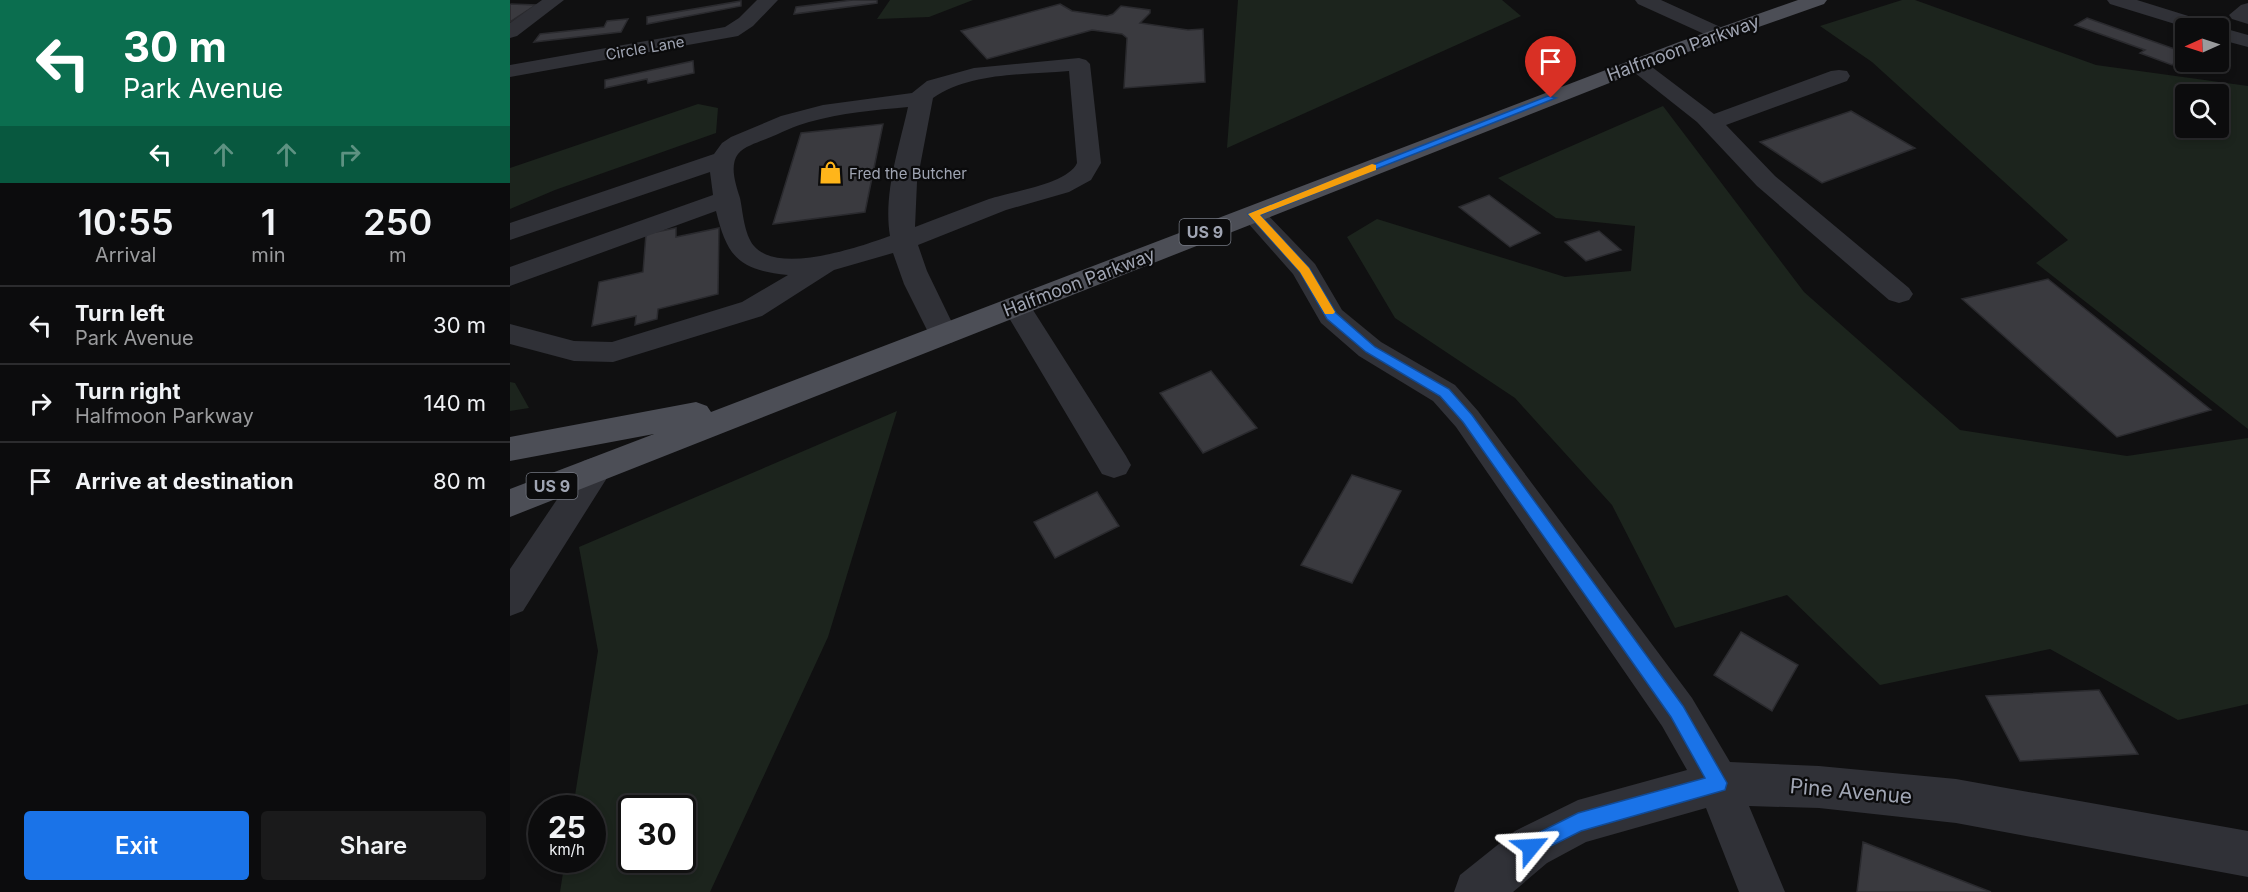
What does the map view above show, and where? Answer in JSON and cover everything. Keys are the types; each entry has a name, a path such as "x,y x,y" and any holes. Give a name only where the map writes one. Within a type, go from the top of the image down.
{"main road":[{"name":"Halfmoon Parkway","path":"510,503 1637,65 1817,0"},
{"path":"510,449 780,398"}],"street":[{"path":"510,32 554,0"},
{"name":"Circle Lane","path":"510,71 730,32 746,22 768,0"},
{"path":"1645,0 1720,34"},
{"path":"2117,0 2175,18"},
{"path":"2248,9 2239,15 2248,18"},
{"path":"2229,36 2248,42"},
{"path":"921,99 809,115 744,139 733,146 724,159 723,183 737,245 746,256 771,266 793,268 830,262 903,241 1081,176 1089,163 1079,64 964,76 929,88 921,99 900,209 903,241 908,257 943,335"},
{"path":"1637,65 1710,123 1766,181 1899,294"},
{"path":"1710,123 1839,76"},
{"path":"510,232 724,159"},
{"path":"510,277 727,198"},
{"path":"1253,214 1305,270 1331,316 1370,350 1444,393 1467,419 1677,712 1718,783 1762,892"},
{"path":"510,334 593,355 613,352 752,309 830,262"},
{"path":"1016,306 1113,465"},
{"path":"510,600 595,470"},
{"name":"Pine Avenue","path":"1477,892 1531,847 1578,822 1718,783 1819,787 1956,801 2248,854"}],"shaded area":[{"path":"890,0 973,0 929,17 877,19"},
{"path":"1238,0 1502,0 1521,16 1227,148"},
{"path":"1902,0 1915,0 2096,65 2248,86 2248,429 2036,263 2068,240 1872,62 1820,26"},
{"path":"698,104 718,108 716,133 555,190 510,209 510,168"},
{"path":"1663,106 1804,292 1960,430 2127,456 2248,438 2248,704 2178,720 2050,649 1880,685 1787,595 1675,628 1612,505 1515,398 1395,318 1347,237 1377,219 1565,277 1631,271 1635,226 1556,218 1498,178"},
{"path":"510,382 515,383 529,408 510,411"},
{"path":"897,411 828,637 710,892 560,892 563,873 606,873 606,795 575,795 598,651 579,547"}],"building":[{"path":"853,0 877,0 877,3 794,14 796,7"},
{"path":"741,1 741,6 647,24 647,17"},
{"path":"511,4 536,5 510,22"},
{"path":"1060,4 1072,11 1107,16 1113,14 1121,6 1150,10 1150,13 1140,23 1188,30 1203,29 1205,82 1124,88 1127,38 1122,34 1092,30 987,59 961,31"},
{"path":"2087,18 2175,49 2175,63 2172,65 2140,53 2145,50 2075,25"},
{"path":"628,19 621,32 534,42 540,34 604,27 607,21"},
{"path":"693,61 694,73 648,83 647,79 605,88 605,80"},
{"path":"1851,111 1915,148 1822,183 1760,142"},
{"name":"Fred the Butcher","path":"883,124 865,212 773,224 801,133"},
{"path":"1489,195 1540,233 1510,247 1459,207"},
{"path":"676,228 676,237 719,228 718,294 658,309 657,319 635,325 636,316 592,326 599,282 643,272 646,234"},
{"path":"1599,231 1621,250 1586,261 1565,242"},
{"path":"2048,279 2211,410 2117,437 1962,299"},
{"path":"1211,371 1257,428 1203,453 1160,393"},
{"path":"1352,475 1401,491 1352,583 1301,565"},
{"path":"1097,492 1119,526 1055,558 1034,522"},
{"path":"1741,632 1798,665 1772,711 1714,675"},
{"path":"2099,690 2138,754 2020,761 1986,696"},
{"path":"1863,842 1991,892 1857,892"}],"slow traffic":[{"path":"1329,312 1305,270 1253,214 1372,167"}],"place":[{"name":"Fred the Butcher","path":"831,173"}],"route":[{"path":"1531,847 1578,822 1718,783 1677,712 1467,419 1444,393 1370,350 1331,316 1305,270 1253,214 1551,98"}]}
